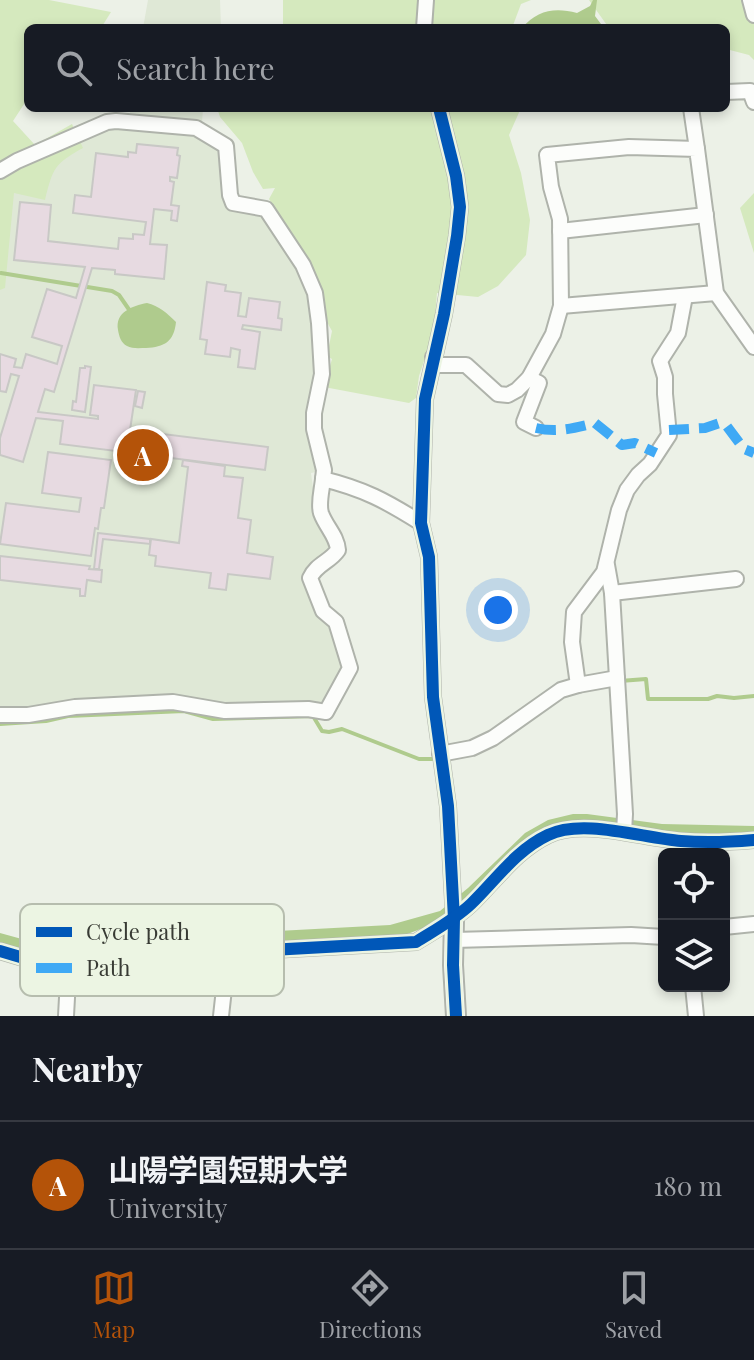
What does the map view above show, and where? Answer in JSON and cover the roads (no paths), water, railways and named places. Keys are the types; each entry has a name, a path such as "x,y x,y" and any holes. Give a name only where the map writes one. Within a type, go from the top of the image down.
{"street":[{"path":"424,24 426,0"},
{"path":"750,0 754,15"},
{"path":"730,92 750,91 754,102"},
{"path":"440,112 456,176 460,207 444,314 425,399 421,523 429,557 433,697 448,806 456,1016"},
{"path":"692,112 716,293 754,347"},
{"path":"0,171 107,122 196,128 226,146 233,203 266,209 303,265 315,293 322,374 314,413 314,429 324,470 321,513 336,539 338,550 314,569 310,578 323,611 336,622 350,668 326,712 308,709 225,711 173,702 0,715"},
{"path":"433,357 440,365 466,365 498,394 508,395 529,378 553,334 561,306 560,219 551,187 547,155 629,147 697,149"},
{"path":"560,231 706,215"},
{"path":"561,306 716,293"},
{"path":"578,685 572,642 574,612 604,572 627,490 650,464 669,435 665,377 660,361 678,333 685,296"},
{"path":"529,378 539,383 524,422 536,428"},
{"path":"323,479 374,495 421,523"},
{"path":"606,562 612,593 624,826"},
{"path":"612,593 736,579"},
{"path":"440,754 472,748 493,738 561,690 617,680"},
{"path":"284,950 416,942 544,836 556,831 624,826 641,836 680,841 754,840"},
{"path":"730,926 754,924"},
{"path":"454,940 658,937"},
{"path":"0,951 20,957"},
{"path":"694,992 696,1016"},
{"path":"66,1016 67,996"},
{"path":"221,1016 223,996"}],"waterway":[{"path":"1,273 112,291 119,295 130,311"},
{"path":"620,681 646,679 648,699 754,696"},
{"path":"0,724 68,716 184,711 213,719 313,716 322,731 342,729 419,759 432,759"}],"place":[{"name":"山陽学園短期大学","path":"143,455"}]}
